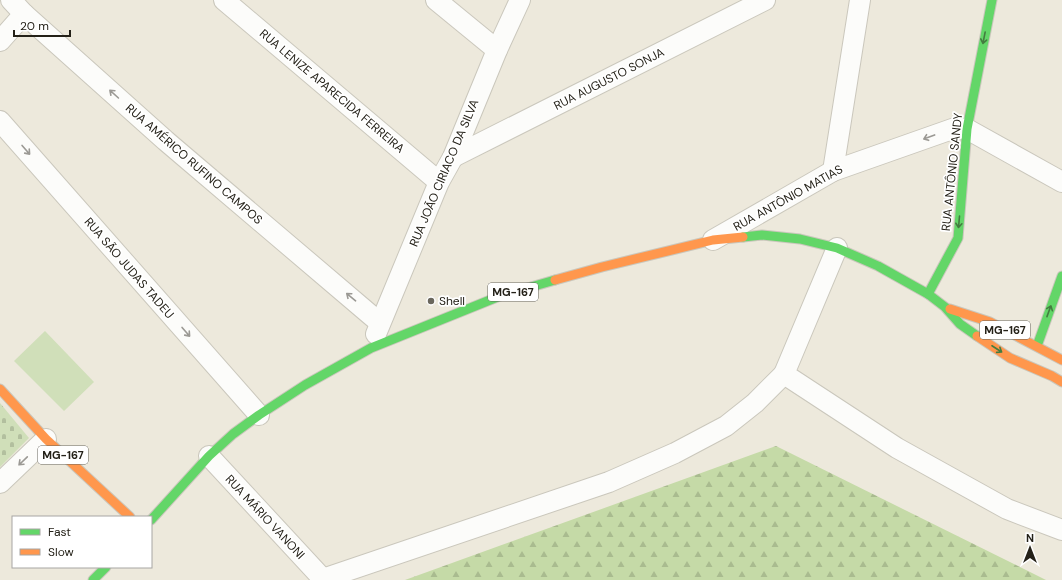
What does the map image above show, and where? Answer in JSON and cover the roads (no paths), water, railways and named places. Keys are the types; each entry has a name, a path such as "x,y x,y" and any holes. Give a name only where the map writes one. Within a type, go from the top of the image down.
{"main road":[{"name":"RUA ANTÔNIO SANDY","path":"928,294 958,238 967,129 992,0"},
{"name":"MG-167","path":"152,519 209,456 233,434 259,415 305,386 371,348 500,296 602,267 713,240 762,235 800,239 837,248 878,266 928,294 945,307 960,324 1010,358 1052,376 1062,382"},
{"path":"1010,358 1030,350 1062,276"},
{"name":"MG-167","path":"945,307 990,322 1030,350 1062,360"},
{"name":"MG-167","path":"0,389 46,439 129,516"},
{"path":"93,580 105,568"}],"street":[{"name":"RUA LENIZE APARECIDA FERREIRA","path":"224,0 439,182"},
{"path":"436,0 497,50"},
{"name":"RUA JOÃO CIRIACO DA SILVA","path":"371,348 439,182 453,157 497,50 520,0"},
{"name":"RUA AUGUSTO SONJA","path":"453,157 765,0"},
{"path":"833,171 860,0"},
{"path":"0,41 18,7"},
{"name":"RUA AMÉRICO RUFINO CAMPOS","path":"18,7 166,141 380,323"},
{"name":"RUA SÃO JUDAS TADEU","path":"0,121 259,415"},
{"name":"RUA ANTÔNIO MATIAS","path":"713,240 833,171 955,128 967,129"},
{"path":"967,129 1062,182"},
{"path":"321,579 610,482 675,453 726,426 755,403 784,374 837,248"},
{"path":"784,374 897,448 1007,509 1062,530"},
{"path":"0,483 46,439"},
{"name":"RUA MÁRIO VANONI","path":"209,456 321,579"}],"place":[{"name":"Shell","path":"431,301"}]}
